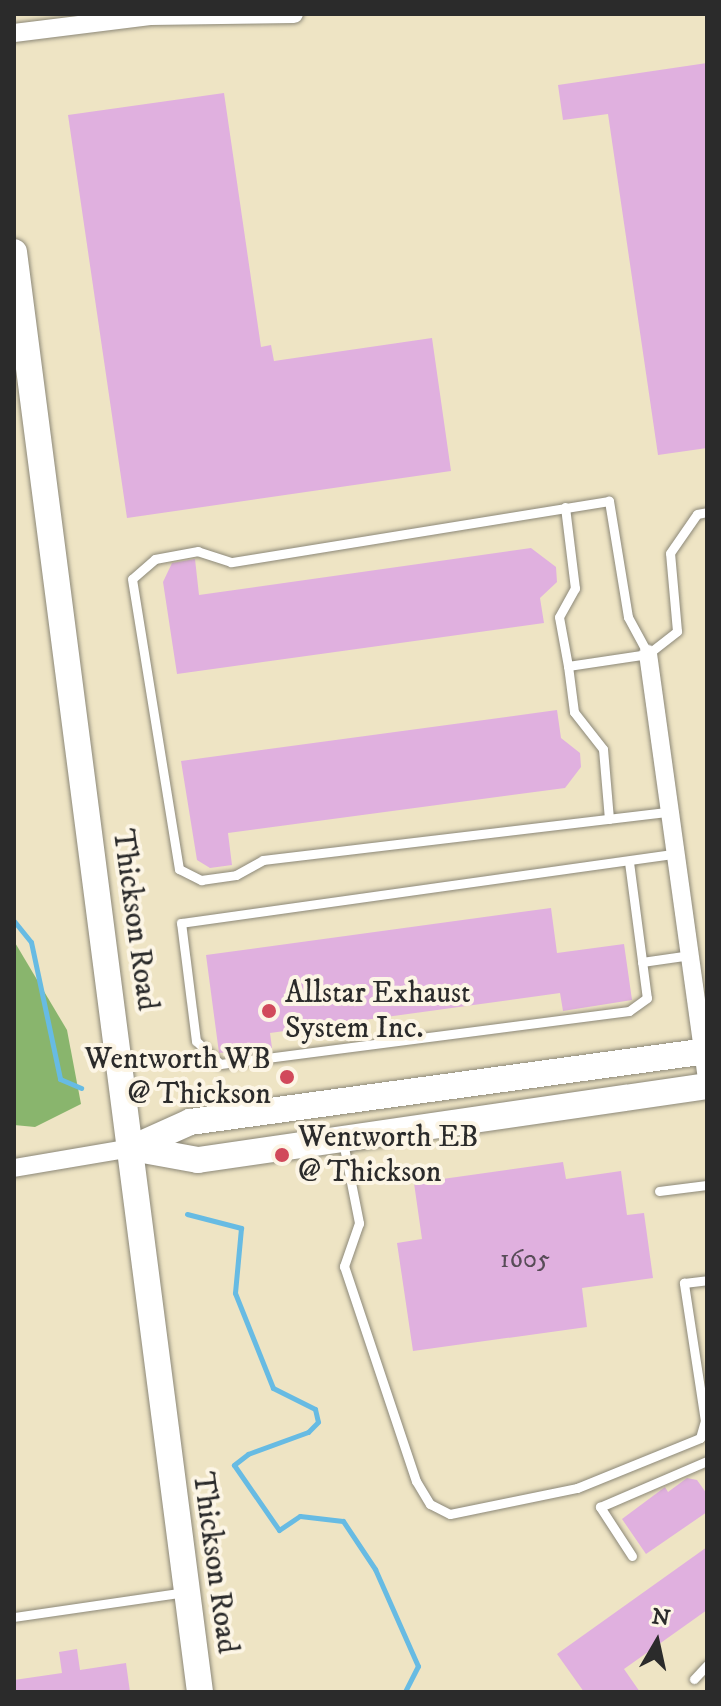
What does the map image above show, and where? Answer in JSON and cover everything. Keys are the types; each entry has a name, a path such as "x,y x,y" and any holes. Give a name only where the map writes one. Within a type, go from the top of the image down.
{"main road":[{"name":"Thickson Road","path":"14,252 200,1692"},
{"path":"132,1148 190,1122 706,1060"},
{"path":"132,1148 198,1160 707,1086"}],"street":[{"path":"14,33 150,16 294,14"},
{"path":"648,654 668,812 706,1060"},
{"path":"14,1168 132,1148"}],"lane":[{"path":"648,654 628,617 609,501 231,562 198,551 155,559 132,579 179,869 201,880 236,875 263,860 668,812"},
{"path":"565,507 575,588 559,617 574,712 603,749 609,819"},
{"path":"568,666 648,654 677,631 670,553 697,514 707,512"},
{"path":"629,862 647,998 629,1011 220,1064 196,1041 181,923 675,854"},
{"path":"642,962 690,955"},
{"path":"342,1139 359,1223 344,1266 416,1481 430,1504 450,1514 577,1488 700,1438 706,1421 684,1283 707,1280"},
{"path":"659,1191 707,1185"},
{"path":"632,1556 600,1507 707,1461"},
{"path":"14,1617 186,1592"},
{"path":"694,1679 707,1665"}],"green space":[{"path":"14,941 67,1030 81,1104 35,1127 14,1125"}],"building":[{"path":"707,63 707,448 658,455 608,114 563,120 558,85"},
{"path":"224,93 261,347 271,345 274,361 432,338 451,471 127,518 68,115"},
{"path":"531,548 556,567 557,582 540,598 544,623 177,674 163,582 172,563 195,559 199,595"},
{"path":"557,710 561,738 580,753 581,767 565,788 228,833 232,865 210,868 197,860 181,761"},
{"path":"551,908 557,953 624,944 632,1000 563,1011 560,993 270,1033 272,1048 219,1053 206,955"},
{"path":"563,1162 566,1179 621,1171 627,1215 644,1213 653,1278 582,1288 587,1327 413,1351 397,1243 422,1239 414,1183"},
{"path":"687,1478 697,1480 707,1494 707,1512 646,1554 622,1519 665,1487 668,1492"},
{"path":"707,1547 707,1610 624,1669 640,1692 584,1692 557,1654"},
{"path":"77,1649 80,1670 126,1663 130,1692 14,1692 14,1680 62,1673 59,1652"}],"waterway":[{"path":"14,921 31,942 60,1079 81,1088"},
{"path":"187,1214 241,1228 235,1293 273,1388 315,1409 318,1422 308,1432 248,1454 234,1465 279,1530 300,1516 343,1521 375,1569 418,1666 405,1692"}],"place":[{"name":"Allstar Exhaust System Inc.","path":"269,1011"},
{"name":"Wentworth WB @ Thickson","path":"287,1077"},
{"name":"Wentworth EB @ Thickson","path":"282,1155"}]}
